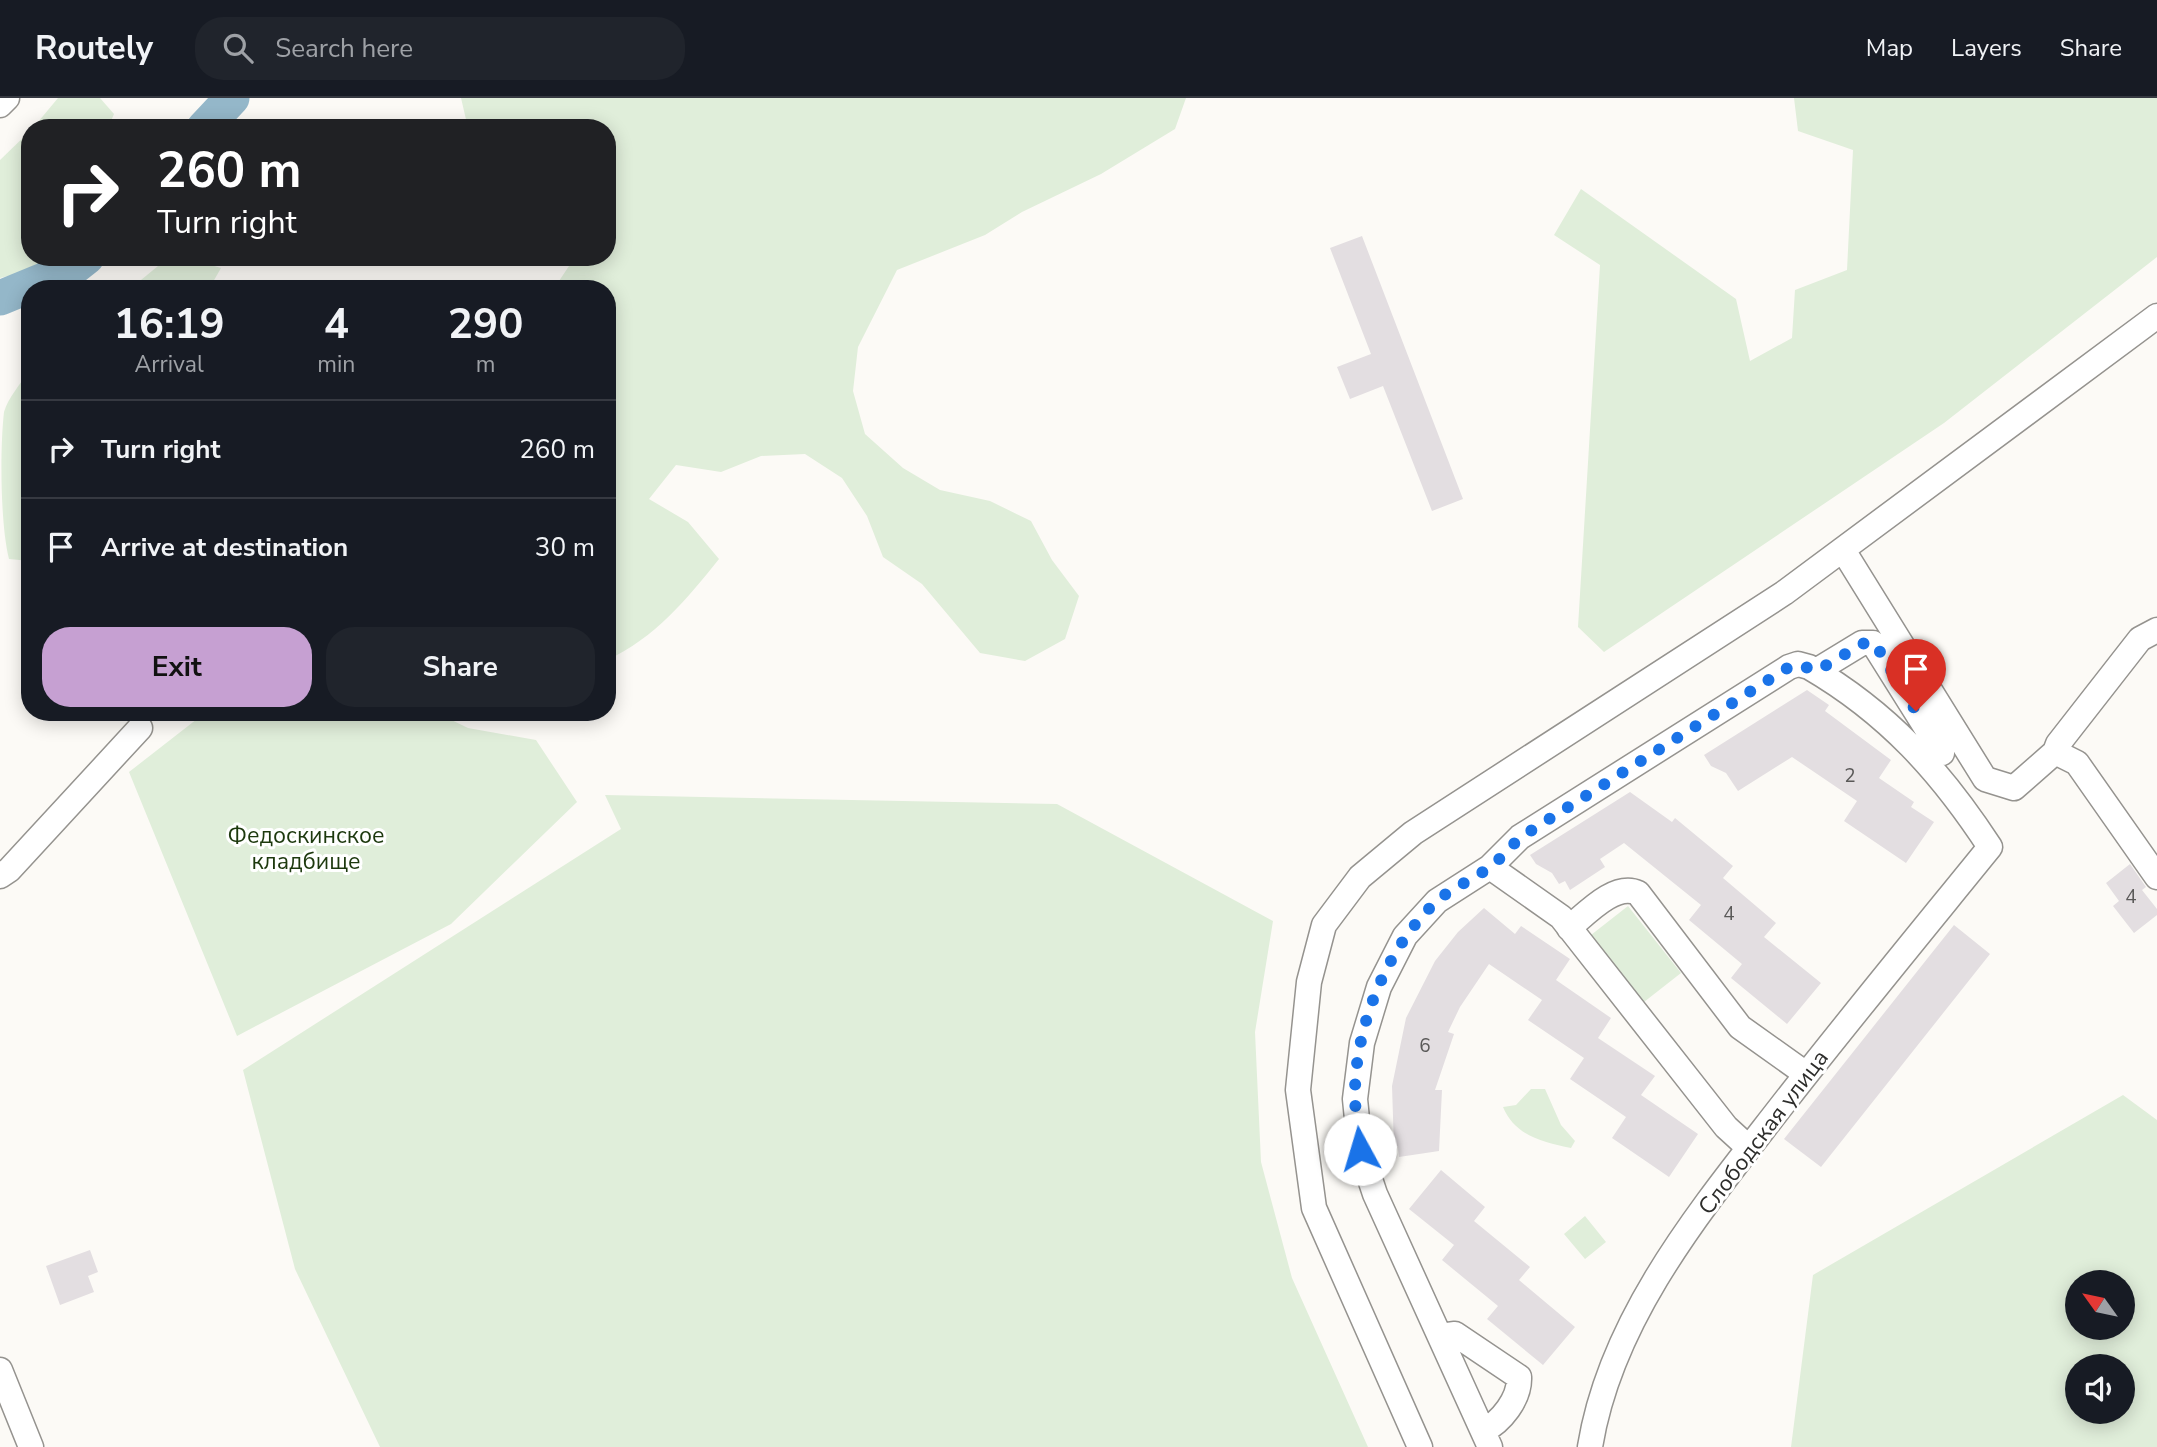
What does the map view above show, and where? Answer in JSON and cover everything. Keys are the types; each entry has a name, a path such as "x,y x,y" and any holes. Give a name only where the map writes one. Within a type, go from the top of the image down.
{"street":[{"path":"0,106 8,98"},
{"path":"1420,1447 1314,1209 1298,1090 1309,982 1324,925 1360,877 1413,833 1784,593 2157,316"},
{"path":"1843,550 1985,779 2014,788 2055,752 2058,744 2140,639 2157,630"},
{"path":"1440,1336 1455,1334 1519,1377 1501,1421 1486,1439 1375,1194 1360,1149 1355,1099 1362,1043 1379,987 1405,936 1437,901 1490,867 1521,837 1789,667 1798,664 1816,671 1862,643 1873,643 1942,753"},
{"name":"Слободская улица","path":"1590,1447 1597,1405 1640,1305 1749,1148 1990,847 1954,793 1917,750 1891,726 1816,671"},
{"path":"0,876 9,870 140,728"},
{"path":"2055,752 2077,763 2157,877"},
{"path":"1490,867 1561,917 1726,1128 1749,1148"},
{"path":"1569,928 1615,892 1630,889 1638,893 1740,1027 1806,1074"},
{"path":"0,1370 31,1447"}],"green space":[{"path":"58,98 100,98 114,114 112,119 40,119"},
{"path":"461,98 1186,98 1175,129 1101,174 1022,212 985,235 897,270 858,347 853,391 865,434 903,468 940,490 990,501 1031,521 1052,560 1079,596 1065,639 1025,661 980,653 922,584 883,557 867,516 842,478 805,454 761,456 721,472 676,465 649,499 688,522 719,559 669,616 640,641 616,655 616,280 560,280 569,266 616,266 616,119 466,119"},
{"path":"1794,98 2157,98 2157,257 1944,423 1604,652 1578,627 1600,265 1554,235 1581,189 1736,299 1750,361 1792,338 1795,290 1847,270 1853,150 1798,131"},
{"path":"21,140 21,266 47,266 0,278 0,160"},
{"path":"158,266 221,268 214,280 141,280"},
{"path":"21,383 21,560 9,559 2,506 4,412"},
{"name":"Федоскинское кладбище","path":"194,721 454,721 468,728 536,740 577,802 451,924 237,1036 129,772"},
{"path":"605,795 1057,804 1273,921 1255,1032 1261,1162 1292,1278 1368,1447 380,1447 295,1269 243,1070 621,829"},
{"path":"1628,906 1681,973 1644,1002 1591,935"},
{"path":"1531,1089 1545,1089 1561,1125 1575,1141 1571,1148 1531,1136 1508,1117 1503,1107 1516,1105"},
{"path":"2123,1095 2157,1120 2157,1447 1791,1447 1813,1275"},
{"path":"1585,1216 1606,1242 1585,1259 1564,1234"}],"building":[{"path":"1362,236 1463,499 1432,511 1383,386 1350,399 1337,367 1371,354 1330,248"},
{"path":"1807,690 1829,705 1825,711 1891,760 1879,778 1914,802 1911,807 1934,822 1906,863 1844,821 1857,801 1792,757 1738,791 1726,773 1711,766 1704,755"},
{"path":"1630,792 1672,822 1675,818 1733,866 1723,878 1776,923 1764,937 1821,983 1787,1024 1731,978 1742,964 1689,920 1701,905 1624,843 1600,859 1605,867 1570,890 1565,881 1559,884 1552,873 1536,864 1530,855"},
{"path":"2130,864 2146,887 2142,890 2157,909 2157,915 2134,933 2113,906 2119,901 2106,883"},
{"path":"1484,908 1515,934 1521,926 1570,959 1556,980 1611,1018 1598,1038 1655,1076 1641,1095 1698,1134 1669,1177 1612,1138 1626,1117 1570,1079 1584,1058 1528,1020 1542,1000 1489,964 1460,1007 1448,1032 1454,1034 1435,1090 1442,1090 1439,1151 1399,1157 1398,1146 1394,1147 1392,1086 1406,1018 1435,961 1458,932"},
{"path":"1954,925 1990,954 1821,1167 1784,1139"},
{"path":"1441,1170 1485,1207 1474,1221 1530,1267 1519,1280 1575,1327 1543,1365 1487,1319 1498,1306 1442,1260 1454,1245 1409,1209"},
{"path":"90,1250 98,1272 88,1276 94,1292 60,1305 46,1266"}],"waterway":[{"path":"212,119 232,98"},
{"path":"44,280 76,266"},
{"path":"0,298 21,289"}],"route":[{"path":"1360,1149 1355,1099 1357,1080 1362,1043 1379,987 1405,936 1437,901 1490,867 1521,837 1789,667 1798,664 1816,671 1868,641 1877,647 1916,711"}]}
